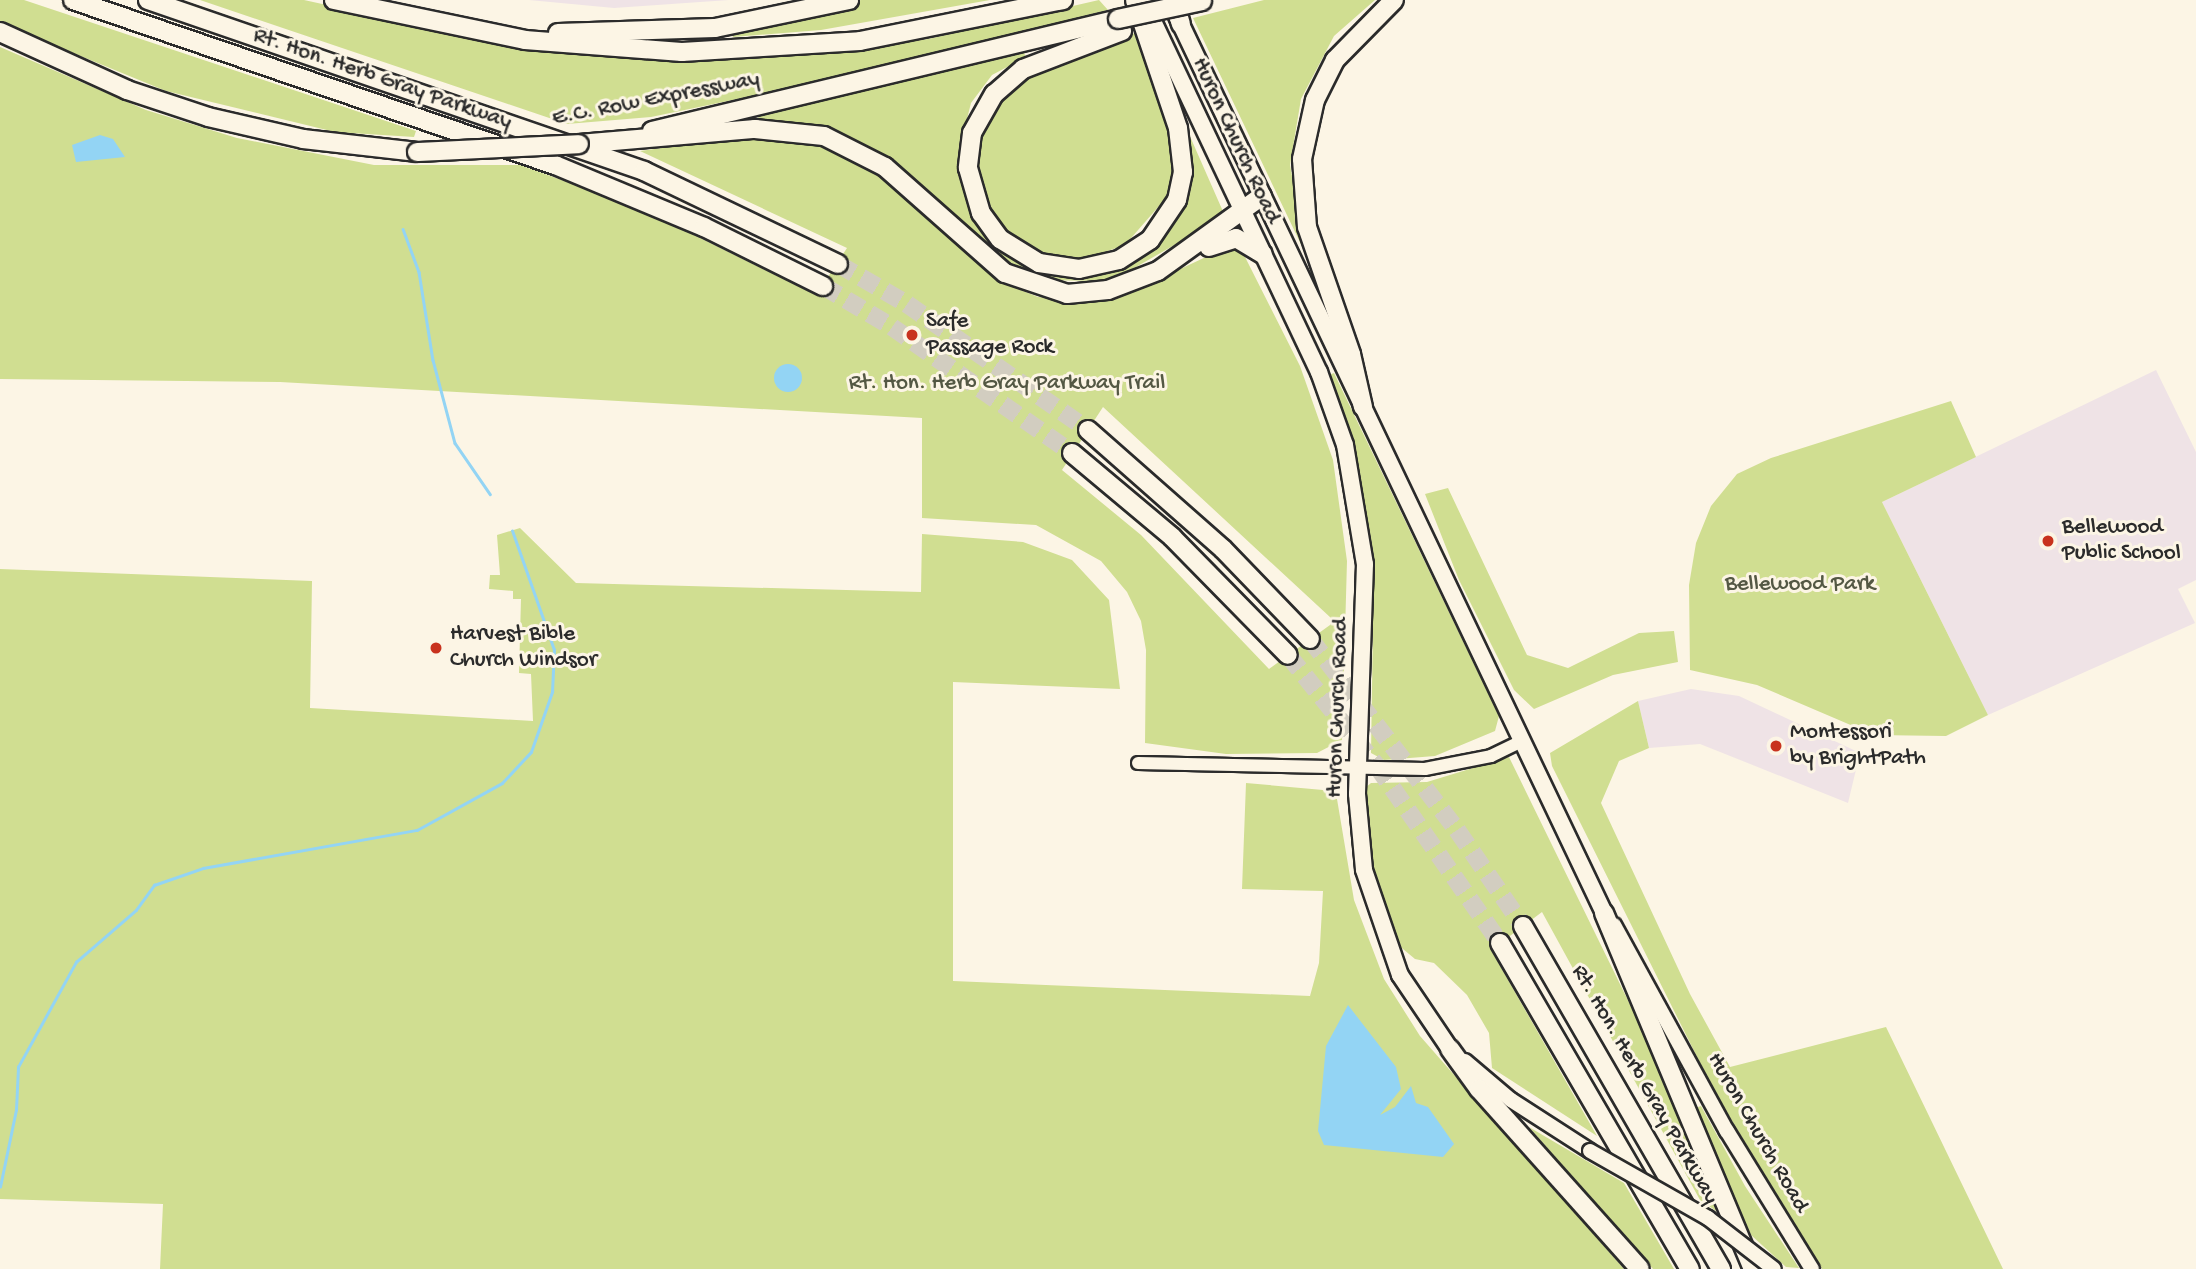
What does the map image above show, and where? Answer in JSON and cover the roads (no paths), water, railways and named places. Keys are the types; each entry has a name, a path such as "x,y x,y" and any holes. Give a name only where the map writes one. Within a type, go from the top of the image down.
{"highway":[{"name":"Rt. Hon. Herb Gray Parkway","path":"73,0 555,165 704,227 823,286"},
{"name":"Rt. Hon. Herb Gray Parkway","path":"148,0 633,167 838,264"},
{"name":"E.C. Row Expressway","path":"334,0 435,24 582,46 731,51 911,34 1063,0"},
{"path":"435,24 585,34 675,32 770,20 849,0"},
{"path":"1135,0 1178,128 1183,172 1177,200 1150,240 1119,260 1079,269 1039,263 1000,239 981,213 968,168 972,133 984,106 1014,75 1039,60 1120,25 1174,8 1203,0"},
{"name":"Huron Church Road","path":"1143,0 1329,399 1356,495 1366,589 1358,770 1361,848 1375,913 1400,975 1450,1049"},
{"path":"1363,407 1351,354 1307,227 1302,159 1309,117 1330,69 1364,25 1394,0"},
{"name":"Huron Church Road","path":"1174,8 1604,913"},
{"name":"E.C. Row Expressway","path":"0,32 127,90 208,117 303,139 417,152 579,144 650,136 1120,25"},
{"path":"650,136 779,129 844,143 906,183 996,267 1053,293 1121,287 1231,237 1263,254"},
{"path":"1183,257 1244,214 1262,196"},
{"path":"1088,430 1215,540 1310,639"},
{"path":"1072,453 1172,537 1288,655"},
{"path":"1604,913 1753,1269"},
{"name":"Rt. Hon. Herb Gray Parkway","path":"1523,926 1721,1269"},
{"path":"1500,943 1690,1269"},
{"path":"1450,1049 1479,1088 1640,1269"}],"main road":[{"name":"Huron Church Road","path":"1604,913 1630,947 1702,1087 1812,1269"},
{"name":"Huron Church Road","path":"1450,1049 1511,1100 1590,1151 1708,1218 1774,1269"}],"street":[{"path":"1138,763 1358,770 1435,768 1491,756 1522,741"}],"water":[{"path":"100,135 113,139 125,157 76,162 72,145"},
{"path":"788,364 798,368 802,378 798,388 788,392 778,388 774,378 778,368"},
{"path":"1348,1005 1396,1067 1401,1089 1380,1115 1395,1107 1411,1086 1416,1103 1428,1107 1454,1144 1443,1157 1324,1145 1318,1131 1326,1046"}],"waterway":[{"path":"403,229 419,272 433,360 455,443 490,494"},
{"path":"0,1187 16,1110 18,1067 76,962 136,910 154,885 203,868 417,830 502,783 531,752 552,692 554,650 512,531"}],"tunnel":[{"path":"838,264 907,304 1088,430"},
{"path":"823,286 892,327 1072,453"},
{"path":"1310,639 1457,830 1523,926"},
{"path":"1288,655 1377,766 1500,943"}],"place":[{"name":"Safe Passage Rock","path":"912,335"},
{"name":"Bellewood Public School","path":"2048,541"},
{"name":"Harvest Bible Church Windsor","path":"436,648"},
{"name":"Montessori by BrightPath","path":"1776,746"}],"park label":[{"name":"Rt. Hon. Herb Gray Parkway Trail","path":"1007,384"},
{"name":"Bellewood Park","path":"1800,585"}]}
